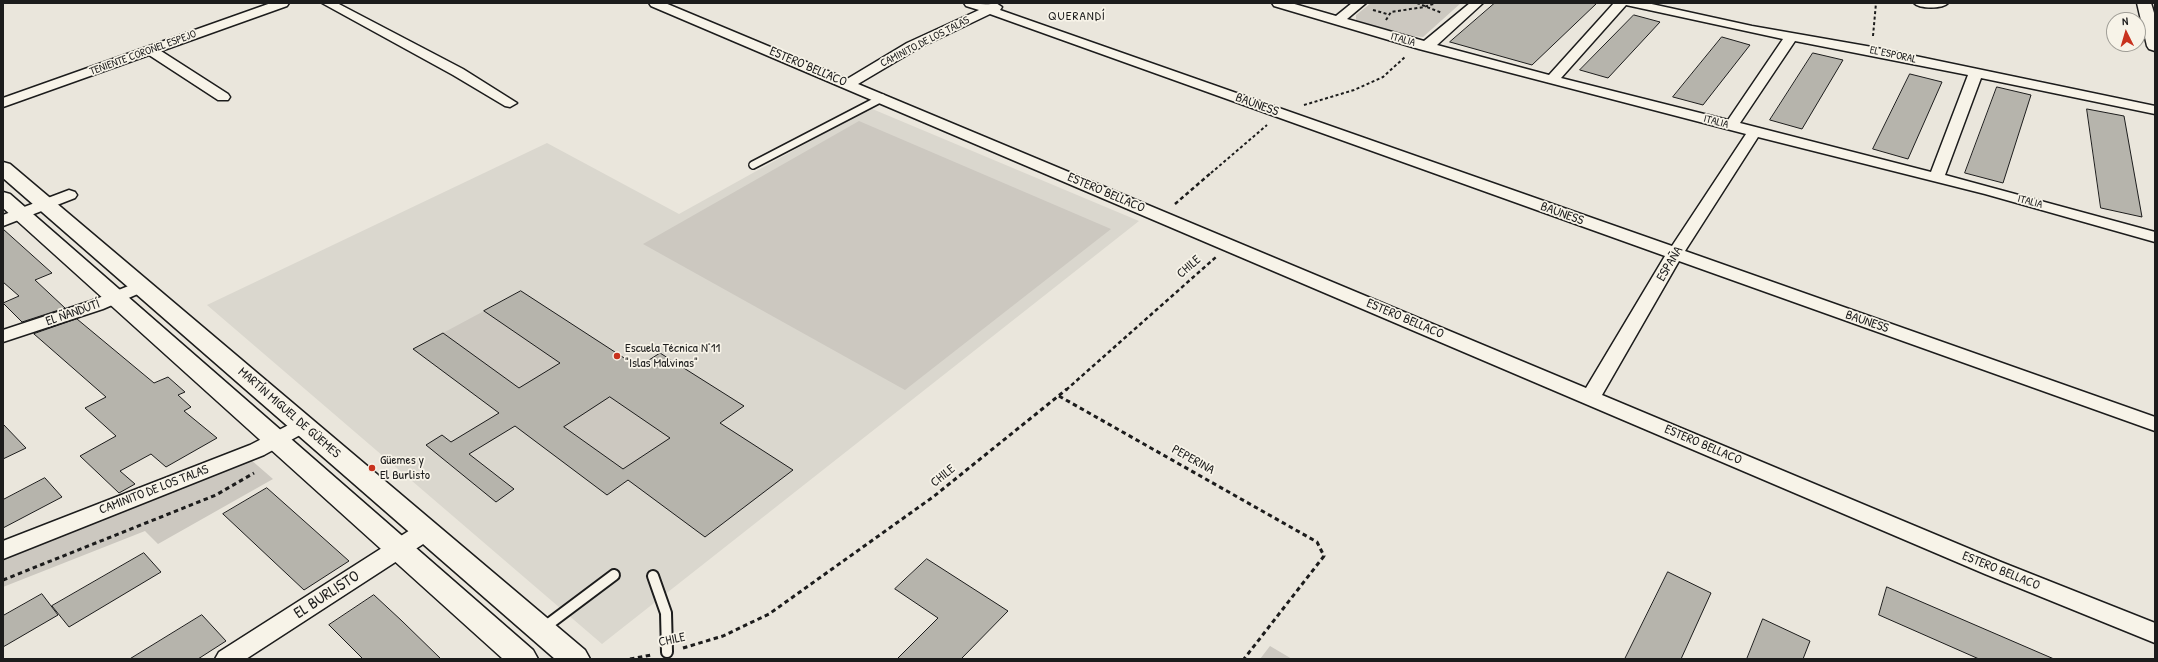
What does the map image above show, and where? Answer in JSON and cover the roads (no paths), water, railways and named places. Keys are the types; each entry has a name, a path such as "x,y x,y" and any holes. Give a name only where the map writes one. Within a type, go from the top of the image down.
{"main road":[{"path":"2144,3 2155,46"},
{"name":"MARTÍN MIGUEL DE GÜEMES","path":"3,168 575,659"},
{"path":"3,198 12,218 115,297 523,659"}],"street":[{"name":"TENIENTE CORONEL ESPEJO","path":"3,103 283,3"},
{"path":"328,3 458,72 510,103"},
{"name":"ESTERO BELLACO","path":"655,3 1993,568 2155,633"},
{"name":"BAUNESS","path":"970,3 997,7 1675,254 2155,424"},
{"name":"ITALIA","path":"1278,3 1424,46 1754,132 1937,177 2155,236"},
{"path":"1336,20 1360,3"},
{"path":"1424,46 1433,42 1477,3"},
{"path":"1553,79 1621,3"},
{"name":"EL ESPORAL","path":"1631,3 1707,21 1872,51 2155,110"},
{"path":"1920,3 1942,3"},
{"name":"CAMINITO DE LOS TALAS","path":"848,84 912,46 997,7"},
{"path":"1731,126 1791,37"},
{"path":"150,50 223,97"},
{"path":"1937,177 1976,72"},
{"name":"ESPAÑA","path":"1590,398 1675,254 1754,132"},
{"path":"12,218 70,195"},
{"name":"EL ÑANDUTÍ","path":"3,336 115,297 141,286"},
{"name":"CAMINITO DE LOS TALAS","path":"3,550 257,450 302,425"},
{"name":"EL BURLISTO","path":"227,659 426,531"}],"lane":[{"path":"753,165 882,98"},
{"path":"541,630 614,575"},
{"path":"653,576 663,596 668,622 667,652"}],"place":[{"name":"Escuela Técnica N°11 \"Islas Malvinas\"","path":"617,356"},
{"name":"Güemes y El Burlisto","path":"372,468"}],"district":[{"name":"QUERANDÍ","path":"1077,17"}]}
